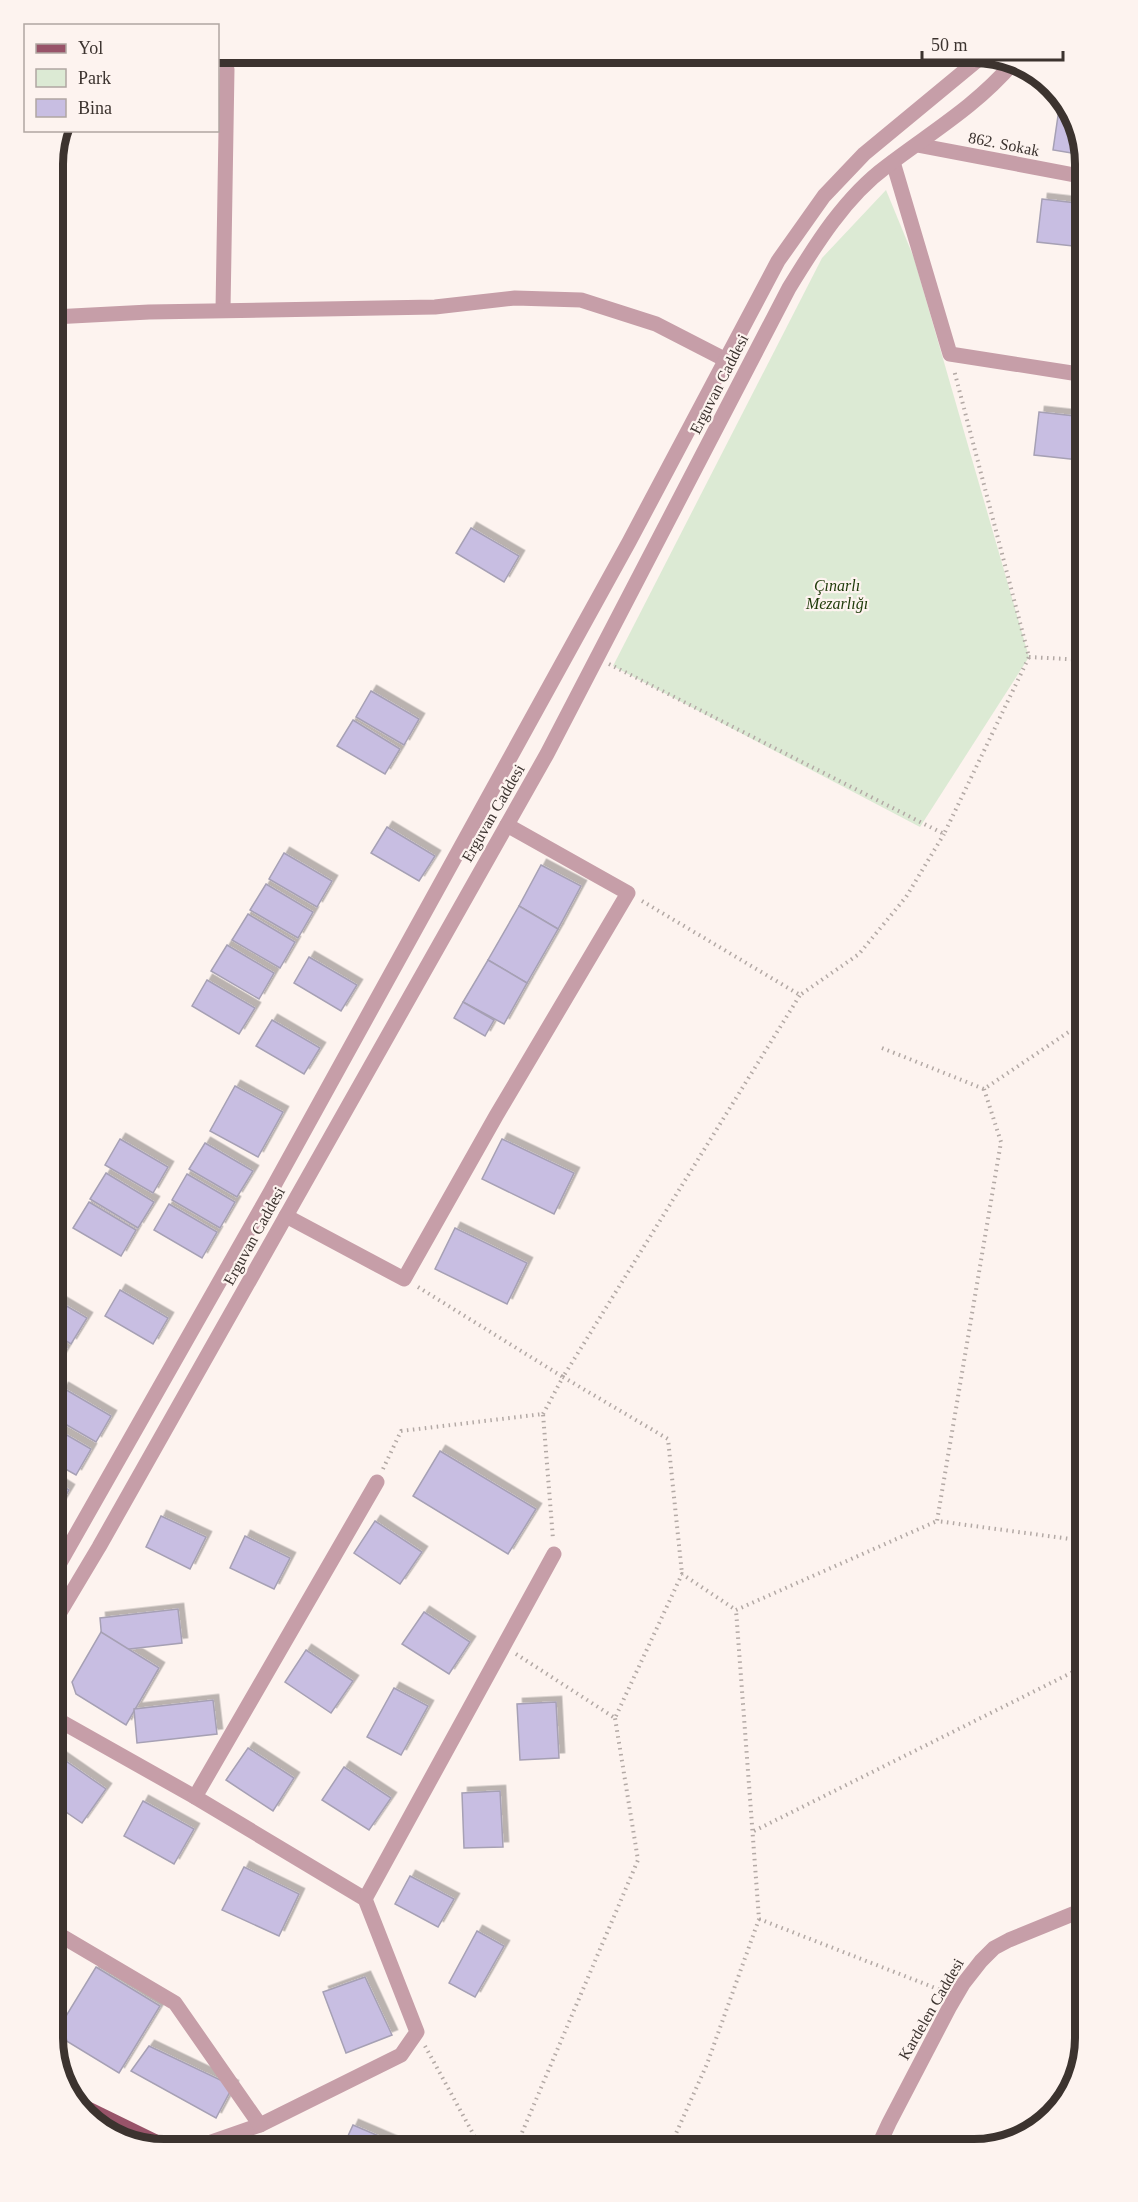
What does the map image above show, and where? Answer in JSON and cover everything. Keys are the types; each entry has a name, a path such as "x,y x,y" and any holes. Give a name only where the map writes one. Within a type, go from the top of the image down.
{"main road":[{"path":"96,2113 146,2137"}],"street":[{"path":"63,1556 271,1191 629,542 778,261 824,196 864,154 974,63"},
{"path":"223,310 227,69"},
{"name":"Erguvan Caddesi","path":"63,1606 99,1547 547,754 789,288 815,246 838,215 861,190 893,162 984,94 1007,69"},
{"name":"862. Sokak","path":"916,145 1075,175"},
{"path":"893,162 950,354 1075,373"},
{"path":"63,316 223,310 435,307 515,298 581,300 656,324 726,360"},
{"path":"286,1216 404,1279 496,1116 628,893 507,825"},
{"path":"195,1797 377,1482"},
{"path":"365,1899 554,1554"},
{"path":"63,1723 195,1797 365,1899 417,2032 401,2055 260,2125 220,2139"},
{"name":"Kardelen Caddesi","path":"882,2139 956,1996 981,1961 994,1948 1075,1914"},
{"path":"63,1937 175,2003 260,2125"}],"path":[{"path":"554,1554 543,1414 563,1377 800,995 859,954 906,897 944,834 1029,657 950,354"},
{"path":"1029,657 1075,659"},
{"path":"597,658 944,834"},
{"path":"628,893 800,995"},
{"path":"984,1089 1075,1028"},
{"path":"882,1048 984,1089"},
{"path":"937,1521 1001,1142 984,1089"},
{"path":"404,1279 668,1439 681,1574 615,1718 638,1860 518,2139"},
{"path":"377,1482 401,1431 543,1414"},
{"path":"736,1610 937,1521 1075,1540"},
{"path":"681,1574 736,1610"},
{"path":"673,2139 707,2064 759,1919 736,1610"},
{"path":"504,1646 615,1718"},
{"path":"754,1831 1075,1671"},
{"path":"759,1919 956,1996"},
{"path":"417,2032 476,2139"}],"green space":[{"name":"Çınarlı Mezarlığı","path":"886,190 914,258 1029,657 920,827 613,666 822,258"}],"building":[{"path":"1059,111 1067,125 1074,153 1053,150"},
{"path":"1042,199 1075,203 1075,246 1037,242"},
{"path":"1039,412 1075,416 1075,460 1034,455"},
{"path":"471,528 519,556 504,582 456,553"},
{"path":"371,691 419,719 404,745 356,717"},
{"path":"353,720 400,749 385,774 337,746"},
{"path":"387,827 435,856 419,881 371,853"},
{"path":"284,853 332,881 317,907 269,879"},
{"path":"541,865 581,886 558,929 519,906"},
{"path":"266,884 313,912 298,938 250,910"},
{"path":"519,906 558,929 527,983 488,960"},
{"path":"248,914 295,942 280,968 232,940"},
{"path":"227,945 274,973 259,999 211,971"},
{"path":"309,957 357,985 341,1011 294,983"},
{"path":"488,960 527,983 504,1024 463,1002"},
{"path":"207,980 255,1008 239,1034 192,1006"},
{"path":"463,1002 494,1020 485,1036 454,1018"},
{"path":"272,1020 320,1048 304,1074 256,1046"},
{"path":"235,1086 283,1112 258,1157 210,1131"},
{"path":"120,1139 168,1167 153,1193 105,1165"},
{"path":"502,1139 574,1173 554,1214 482,1179"},
{"path":"205,1143 253,1171 237,1197 189,1169"},
{"path":"106,1173 154,1202 138,1228 90,1199"},
{"path":"187,1174 235,1202 220,1228 172,1200"},
{"path":"89,1202 136,1230 121,1256 73,1228"},
{"path":"169,1204 217,1232 202,1258 154,1230"},
{"path":"455,1228 527,1263 507,1304 435,1269"},
{"path":"120,1290 168,1318 153,1344 105,1316"},
{"path":"63,1304 87,1318 71,1344 63,1339"},
{"path":"63,1388 111,1416 96,1442 63,1423"},
{"path":"63,1433 91,1449 76,1475 63,1468"},
{"path":"440,1451 536,1509 508,1554 413,1496"},
{"path":"63,1486 69,1490 63,1500"},
{"path":"161,1516 206,1537 190,1569 146,1547"},
{"path":"375,1521 422,1552 400,1584 354,1553"},
{"path":"245,1536 290,1558 274,1589 230,1568"},
{"path":"178,1609 182,1643 103,1652 100,1618"},
{"path":"424,1612 470,1642 449,1674 402,1644"},
{"path":"101,1632 159,1668 126,1725 76,1694 72,1682"},
{"path":"306,1650 353,1681 331,1713 285,1682"},
{"path":"394,1688 428,1706 401,1755 367,1737"},
{"path":"213,1700 217,1734 137,1743 134,1709"},
{"path":"556,1702 559,1758 520,1760 517,1704"},
{"path":"248,1748 294,1778 273,1811 226,1780"},
{"path":"63,1759 106,1789 82,1823 63,1810"},
{"path":"344,1767 391,1798 369,1830 322,1800"},
{"path":"500,1791 503,1847 464,1848 462,1793"},
{"path":"143,1801 194,1829 174,1864 124,1836"},
{"path":"244,1867 299,1894 279,1936 222,1910"},
{"path":"410,1876 454,1899 438,1927 395,1904"},
{"path":"477,1931 504,1946 475,1997 449,1983"},
{"path":"96,1967 160,2006 119,2073 63,2039 63,2021"},
{"path":"365,1977 392,2035 346,2053 323,1992"},
{"path":"149,2046 233,2086 216,2118 131,2071"},
{"path":"353,2125 386,2139 347,2139"}]}
